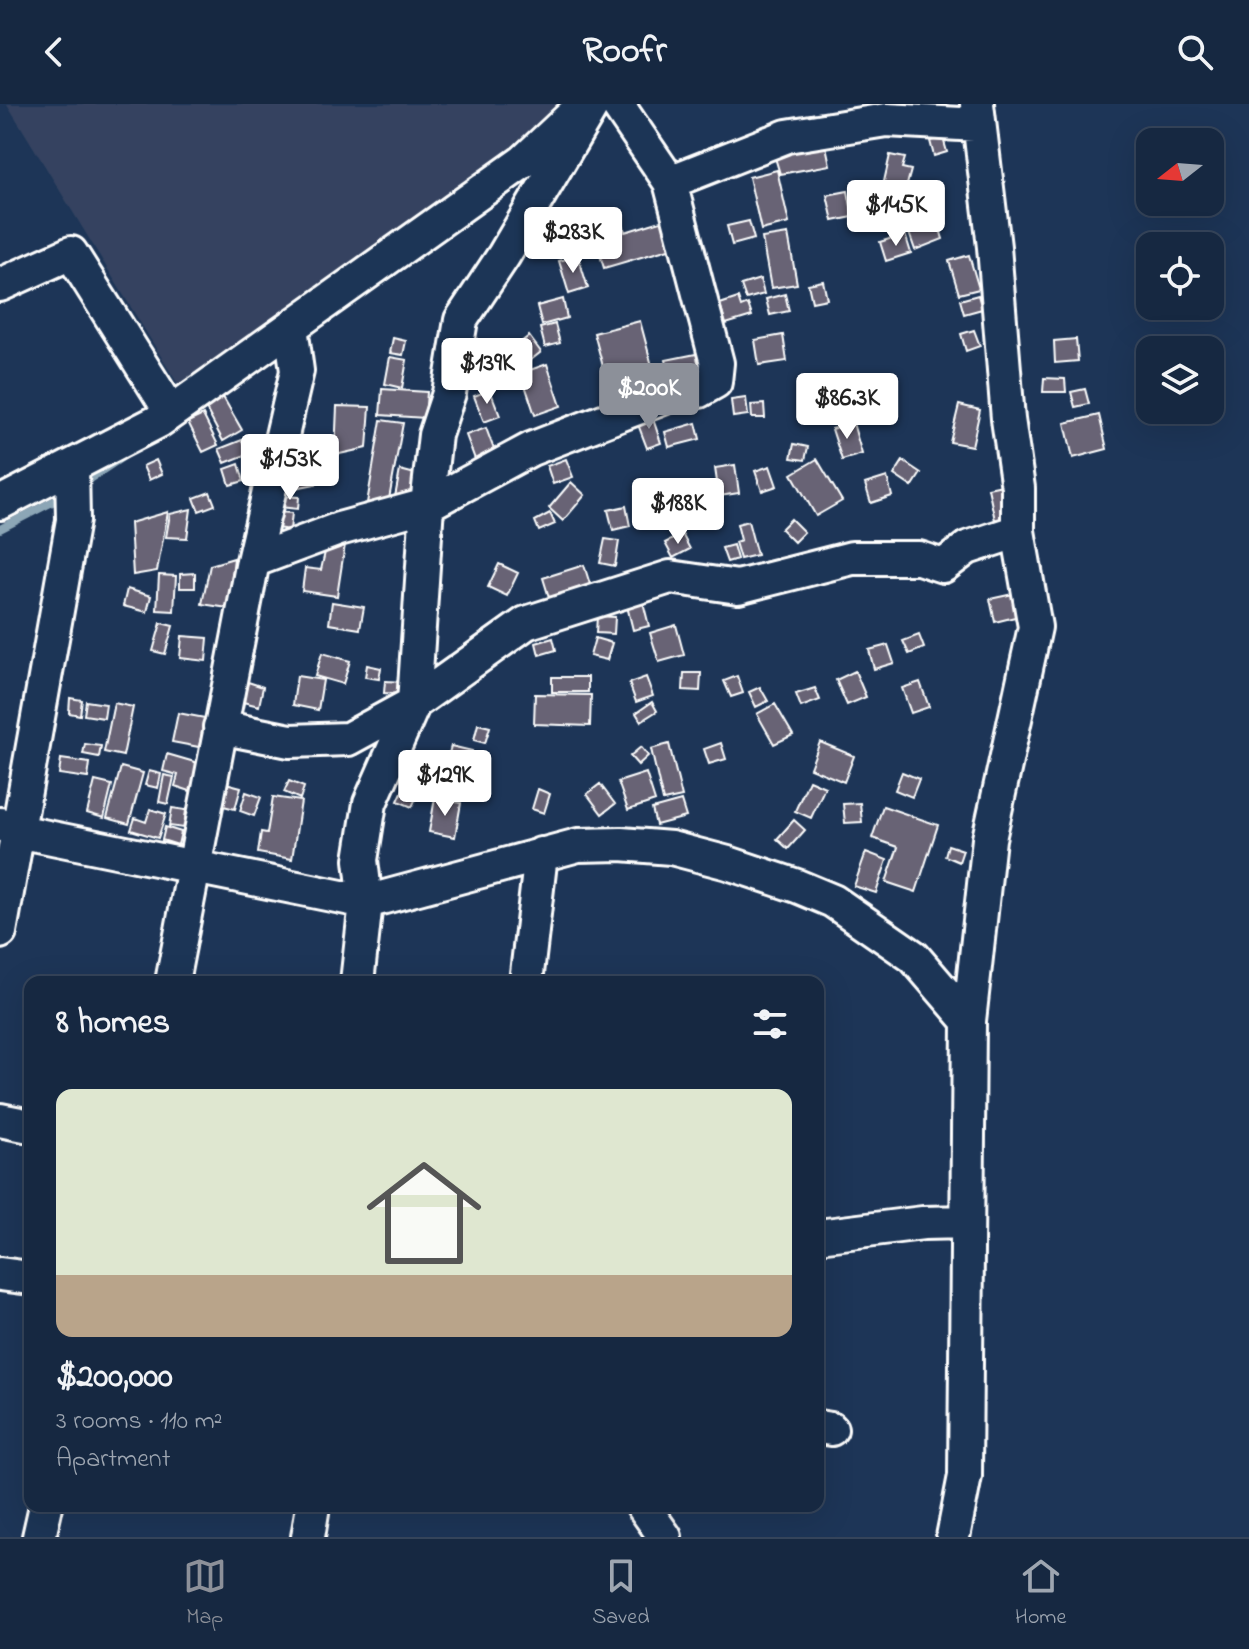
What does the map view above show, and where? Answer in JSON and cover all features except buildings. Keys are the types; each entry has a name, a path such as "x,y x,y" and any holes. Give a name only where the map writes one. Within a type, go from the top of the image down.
{"street":[{"path":"0,503 159,421 524,161 585,104"},
{"path":"358,976 366,902 361,860 370,803 414,703 427,505 435,435 449,393 461,320 504,255 593,104"},
{"path":"253,561 339,529 427,505 531,449 668,396 699,391 715,382 717,363 670,182 617,104"},
{"path":"670,182 787,136 886,120 978,115 994,247 1008,419 1018,488 1018,531 1035,627 989,839 969,1021 965,1476 953,1537"},
{"path":"0,285 71,253 171,412"},
{"path":"173,976 253,561 297,371 291,327"},
{"path":"0,932 9,828 73,520 72,466"},
{"path":"220,727 290,741 348,739 414,703 526,623 670,577 738,587 852,558 919,558 943,566 967,548 1018,531"},
{"path":"9,828 366,902 578,845 671,848 797,886 833,901 914,957 969,1021"},
{"path":"527,976 541,854"},
{"path":"0,1120 24,1125"},
{"path":"824,1235 923,1223 967,1222"},
{"path":"0,1274 24,1277"},
{"path":"39,1537 45,1512"},
{"path":"308,1537 312,1512"},
{"path":"647,1512 665,1537"}],"shaded area":[{"path":"7,104 574,104 182,391"}],"waterway":[{"path":"82,484 124,456"},
{"path":"0,529 64,496"}]}
